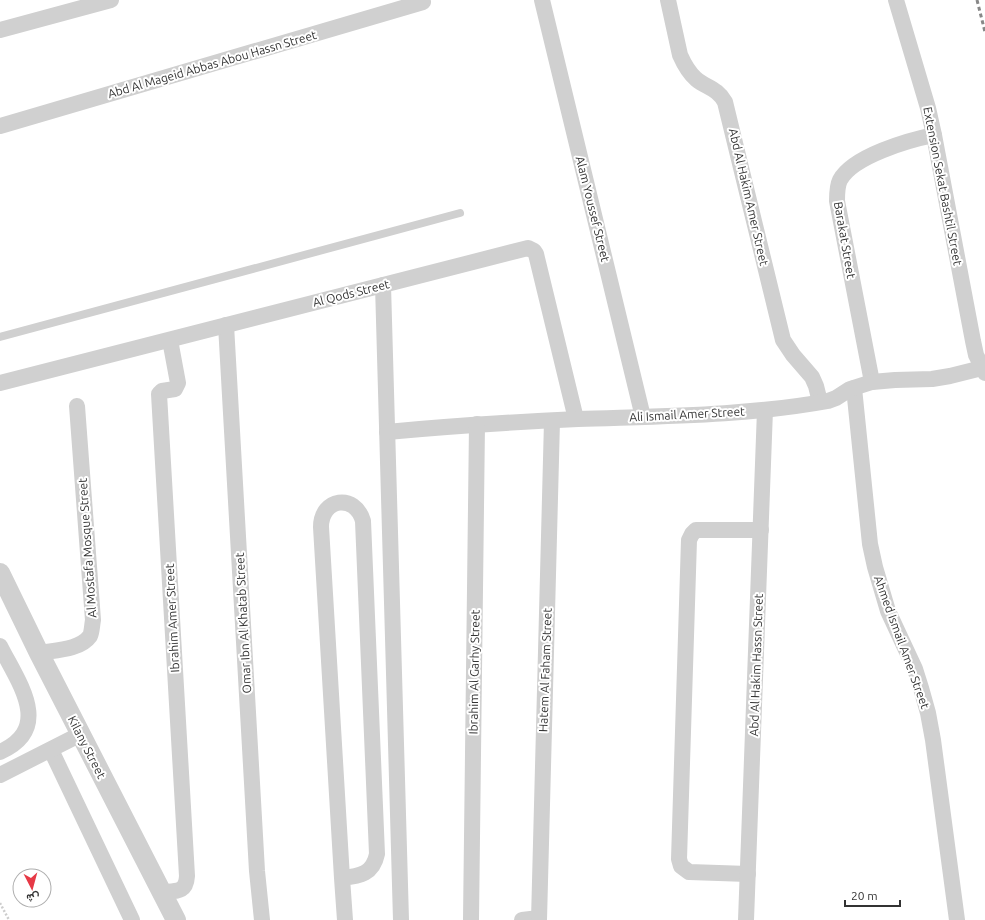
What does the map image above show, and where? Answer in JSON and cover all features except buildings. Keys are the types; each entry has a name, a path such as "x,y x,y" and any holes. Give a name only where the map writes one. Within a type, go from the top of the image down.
{"street":[{"path":"0,30 111,0"},
{"name":"Alam Youssef Street","path":"542,0 643,417"},
{"name":"Abd Al Hakim Amer Street","path":"668,0 683,64 688,72 695,78 717,91 725,102 783,340 793,355 812,377 820,402"},
{"name":"Extension Sekat Bashtil Street","path":"896,0 928,108 973,341 976,355 983,370"},
{"name":"Abd Al Mageid Abbas Abou Hassn Street","path":"0,126 423,2"},
{"name":"Barakat Street","path":"872,382 837,201 838,186 845,173 858,162 897,145 918,138 934,135"},
{"name":"Al Qods Street","path":"0,383 524,248 531,249 536,254 576,419"},
{"path":"383,285 401,920"},
{"name":"Omar Ibn Al Khatab Street","path":"226,326 257,871 262,920"},
{"name":"Ibrahim Amer Street","path":"163,892 179,891 187,882 159,394 162,390 175,389 178,383 170,340"},
{"name":"Ali Ismail Amer Street","path":"387,432 477,424 766,410 820,402 836,398 854,388 872,382 932,379 983,370"},
{"name":"Ahmed Ismail Amer Street","path":"854,388 870,544 888,611 915,669 928,714 933,740 957,920"},
{"name":"Al Mostafa Mosque Street","path":"39,653 72,647 85,642 91,634 93,620 77,406"},
{"name":"Abd Al Hakim Hassn Street","path":"746,920 766,410"},
{"name":"Hatem Al Faham Street","path":"539,919 552,421"},
{"name":"Ibrahim Al Garhy Street","path":"471,920 477,424"},
{"path":"342,878 355,877 366,873 373,865 377,854 363,521 361,514 352,504 339,502 332,504 323,513 321,526 342,878 345,920"},
{"path":"748,874 689,872 681,866 679,859 689,540 696,530 761,530"},
{"name":"Kilany Street","path":"0,573 39,653 163,892 176,920"},
{"path":"0,646 25,696 29,714 25,732 12,745 0,752"},
{"path":"0,775 81,734"},
{"path":"51,750 132,920"},
{"path":"522,920 539,919"}],"lane":[{"path":"0,337 460,213"}],"path":[{"path":"0,903 8,920"}],"railway":[{"path":"977,0 985,32"}]}
